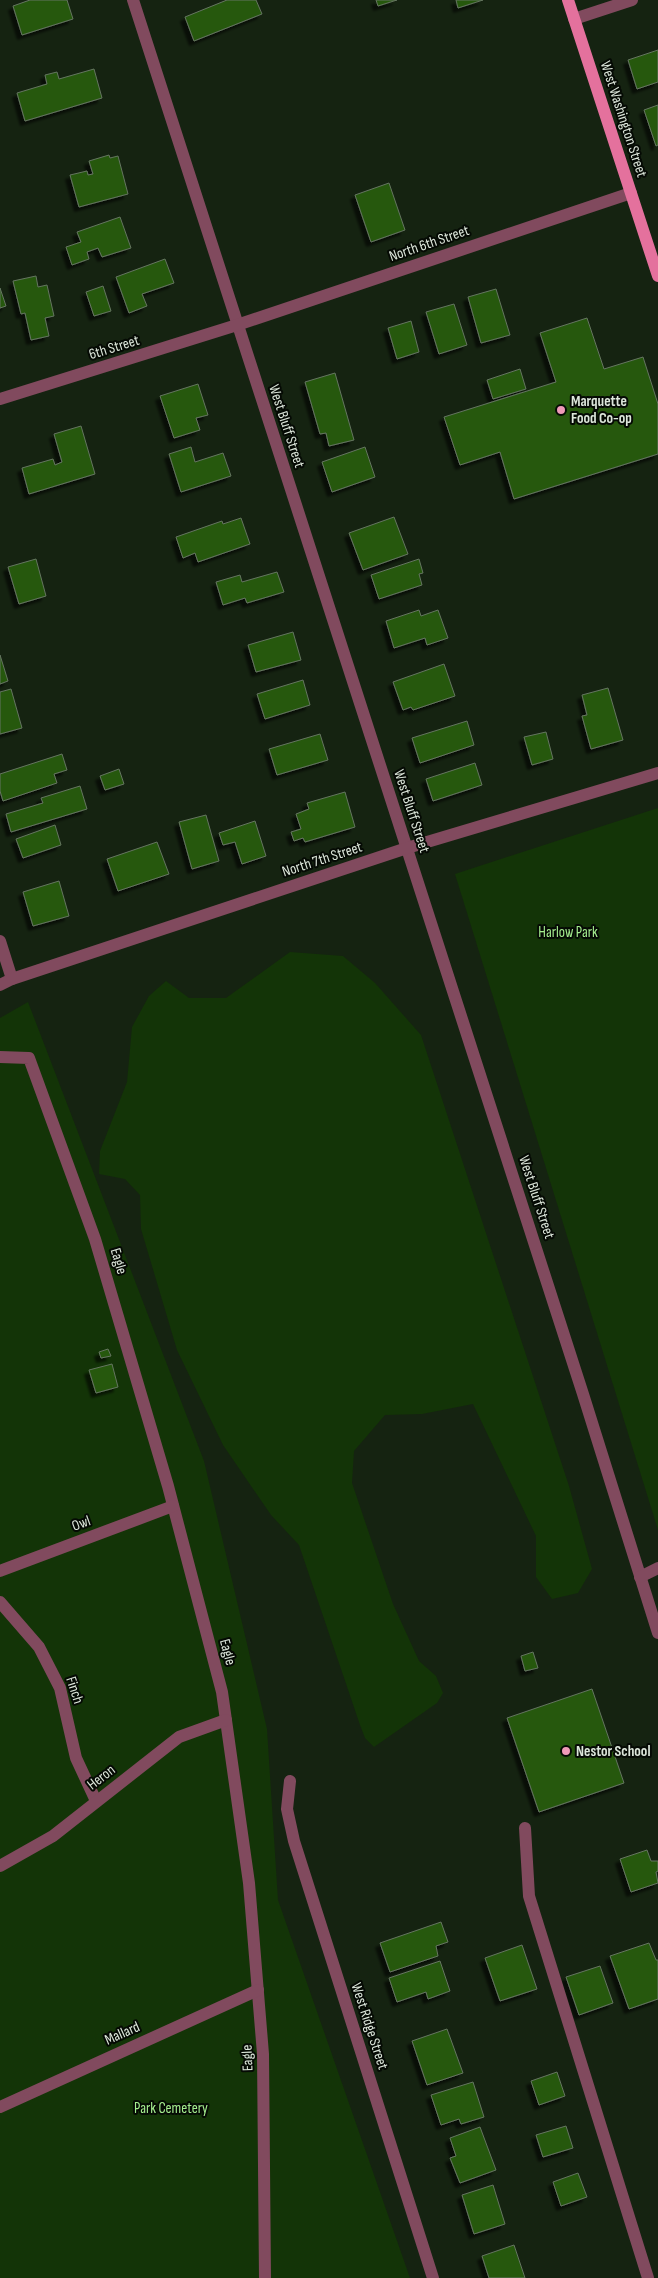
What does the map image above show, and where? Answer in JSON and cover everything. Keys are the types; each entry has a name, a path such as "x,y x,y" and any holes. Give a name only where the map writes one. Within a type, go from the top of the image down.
{"main road":[{"name":"West Washington Street","path":"568,0 658,276"}],"street":[{"name":"West Bluff Street","path":"133,0 580,1384 658,1633"},
{"path":"574,19 632,0"},
{"name":"North 6th Street","path":"237,325 631,193"},
{"name":"6th Street","path":"0,399 237,325"},
{"name":"North 7th Street","path":"0,986 12,979 407,848 658,773"},
{"path":"0,941 12,979"},
{"name":"Eagle","path":"0,1057 29,1058 95,1239 173,1506 222,1692 249,1882 264,2054 265,2278"},
{"name":"Owl","path":"0,1571 173,1506"},
{"path":"640,1577 658,1568"},
{"name":"Finch","path":"0,1602 39,1647 60,1688 76,1758 96,1801"},
{"name":"Heron","path":"0,1866 52,1836 179,1736 226,1720"},
{"name":"West Ridge Street","path":"290,1781 287,1809 294,1841 433,2278"},
{"path":"525,1828 529,1896 648,2278"},
{"name":"Mallard","path":"0,2108 258,1990"}],"green space":[{"name":"Harlow Park","path":"658,808 658,1530 455,874"},
{"path":"290,952 343,956 375,983 421,1035 569,1486 592,1569 578,1593 552,1599 536,1577 536,1536 473,1404 422,1414 385,1415 354,1451 352,1483 393,1604 419,1661 436,1676 443,1693 437,1703 374,1747 365,1738 360,1725 299,1545 271,1515 223,1445 177,1350 141,1229 140,1195 125,1179 99,1174 100,1151 127,1082 132,1027 149,996 166,981 189,998 226,998"},
{"name":"Park Cemetery","path":"28,1002 204,1461 267,1729 278,1900 410,2278 0,2278 0,1018"}],"building":[{"path":"30,0 67,0 73,19 22,35 13,6"},
{"path":"227,0 256,0 262,14 194,41 185,17"},
{"path":"376,0 397,0 378,6"},
{"path":"456,0 483,0 458,8"},
{"path":"658,50 658,82 637,89 628,60"},
{"path":"94,69 102,98 25,121 17,93 47,84 45,75 57,72 59,79"},
{"path":"658,105 658,145 656,146 644,110"},
{"path":"109,155 110,158 118,156 128,194 79,207 70,175 87,171 88,175 93,174 89,161"},
{"path":"389,183 405,230 371,242 355,195"},
{"path":"120,217 131,248 102,257 98,248 87,252 89,259 72,265 66,247 81,242 77,232"},
{"path":"165,259 174,283 142,294 147,306 129,313 116,277"},
{"path":"36,276 38,287 47,285 54,316 45,318 49,336 31,340 25,313 21,314 13,281"},
{"path":"103,286 111,311 94,316 86,292"},
{"path":"0,288 6,306 0,308"},
{"path":"496,289 510,335 481,343 468,297"},
{"path":"454,304 467,345 439,354 426,312"},
{"name":"Marquette Food Co-op","path":"587,318 604,369 643,357 658,404 658,454 514,499 500,452 460,465 444,417 556,382 540,333"},
{"path":"411,321 419,352 397,359 388,328"},
{"path":"520,369 526,389 493,399 487,380"},
{"path":"335,373 354,440 329,446 326,433 320,434 305,382"},
{"path":"198,384 208,415 196,418 200,430 174,438 160,396"},
{"path":"81,426 95,474 29,494 22,468 53,459 55,465 62,462 54,434"},
{"path":"191,447 195,462 223,453 231,476 181,492 169,454"},
{"path":"365,447 375,477 332,492 322,462"},
{"path":"394,517 408,554 363,570 349,533"},
{"path":"241,518 250,544 198,562 195,553 183,558 176,537 222,521 223,524"},
{"path":"36,559 46,596 19,604 8,567"},
{"path":"419,559 423,573 419,574 422,585 379,599 371,575"},
{"path":"277,572 284,592 247,603 245,598 223,605 216,582 240,575 242,582"},
{"path":"419,610 421,616 438,610 448,638 427,645 425,638 394,648 386,621"},
{"path":"293,632 301,660 256,672 248,645"},
{"path":"0,655 8,681 0,684"},
{"path":"444,664 455,696 413,710 411,707 403,710 393,682"},
{"path":"303,680 310,705 265,719 257,694"},
{"path":"608,688 623,740 591,749 582,716 587,715 582,695"},
{"path":"11,689 22,728 0,734 0,692"},
{"path":"467,721 474,745 420,763 412,738"},
{"path":"546,732 553,759 532,765 524,737"},
{"path":"320,734 328,760 277,775 269,749"},
{"path":"62,754 67,770 54,774 57,783 3,801 0,791 0,774"},
{"path":"475,763 482,785 433,801 426,779"},
{"path":"119,769 124,784 105,790 100,776"},
{"path":"80,786 87,809 11,832 6,814 43,803 41,798"},
{"path":"345,792 355,827 305,842 303,838 294,841 291,832 301,829 296,814 309,809 307,803"},
{"path":"206,815 219,861 192,869 179,822"},
{"path":"255,821 266,856 242,864 235,842 223,845 219,833"},
{"path":"55,825 61,845 23,858 16,839"},
{"path":"157,842 169,874 118,891 107,859"},
{"path":"59,881 69,916 33,926 23,892"},
{"path":"108,1349 111,1356 101,1358 99,1352"},
{"path":"112,1364 118,1387 96,1393 89,1370"},
{"path":"533,1652 538,1668 525,1671 521,1656"},
{"name":"Nestor School","path":"592,1689 624,1783 539,1812 507,1718"},
{"path":"647,1850 651,1861 658,1861 658,1871 656,1872 658,1883 631,1892 620,1859"},
{"path":"441,1922 448,1942 436,1946 438,1956 390,1972 380,1943"},
{"path":"649,1943 656,1960 658,1960 658,1999 629,2009 610,1956"},
{"path":"522,1945 537,1989 500,2001 485,1958"},
{"path":"440,1961 450,1991 428,1999 426,1992 397,2002 389,1978"},
{"path":"600,1966 613,2003 579,2015 566,1977"},
{"path":"447,2029 463,2073 427,2085 412,2041"},
{"path":"557,2072 565,2096 539,2105 531,2081"},
{"path":"473,2082 484,2117 461,2124 459,2119 441,2125 431,2095"},
{"path":"566,2126 573,2148 543,2157 536,2135"},
{"path":"480,2127 496,2170 460,2183 450,2158 456,2156 450,2138"},
{"path":"578,2173 587,2197 561,2206 553,2182"},
{"path":"493,2185 505,2224 474,2234 462,2195"},
{"path":"514,2245 525,2278 489,2278 482,2256"}],"place":[{"name":"Marquette Food Co-op","path":"561,410"},
{"name":"Nestor School","path":"566,1751"}]}
